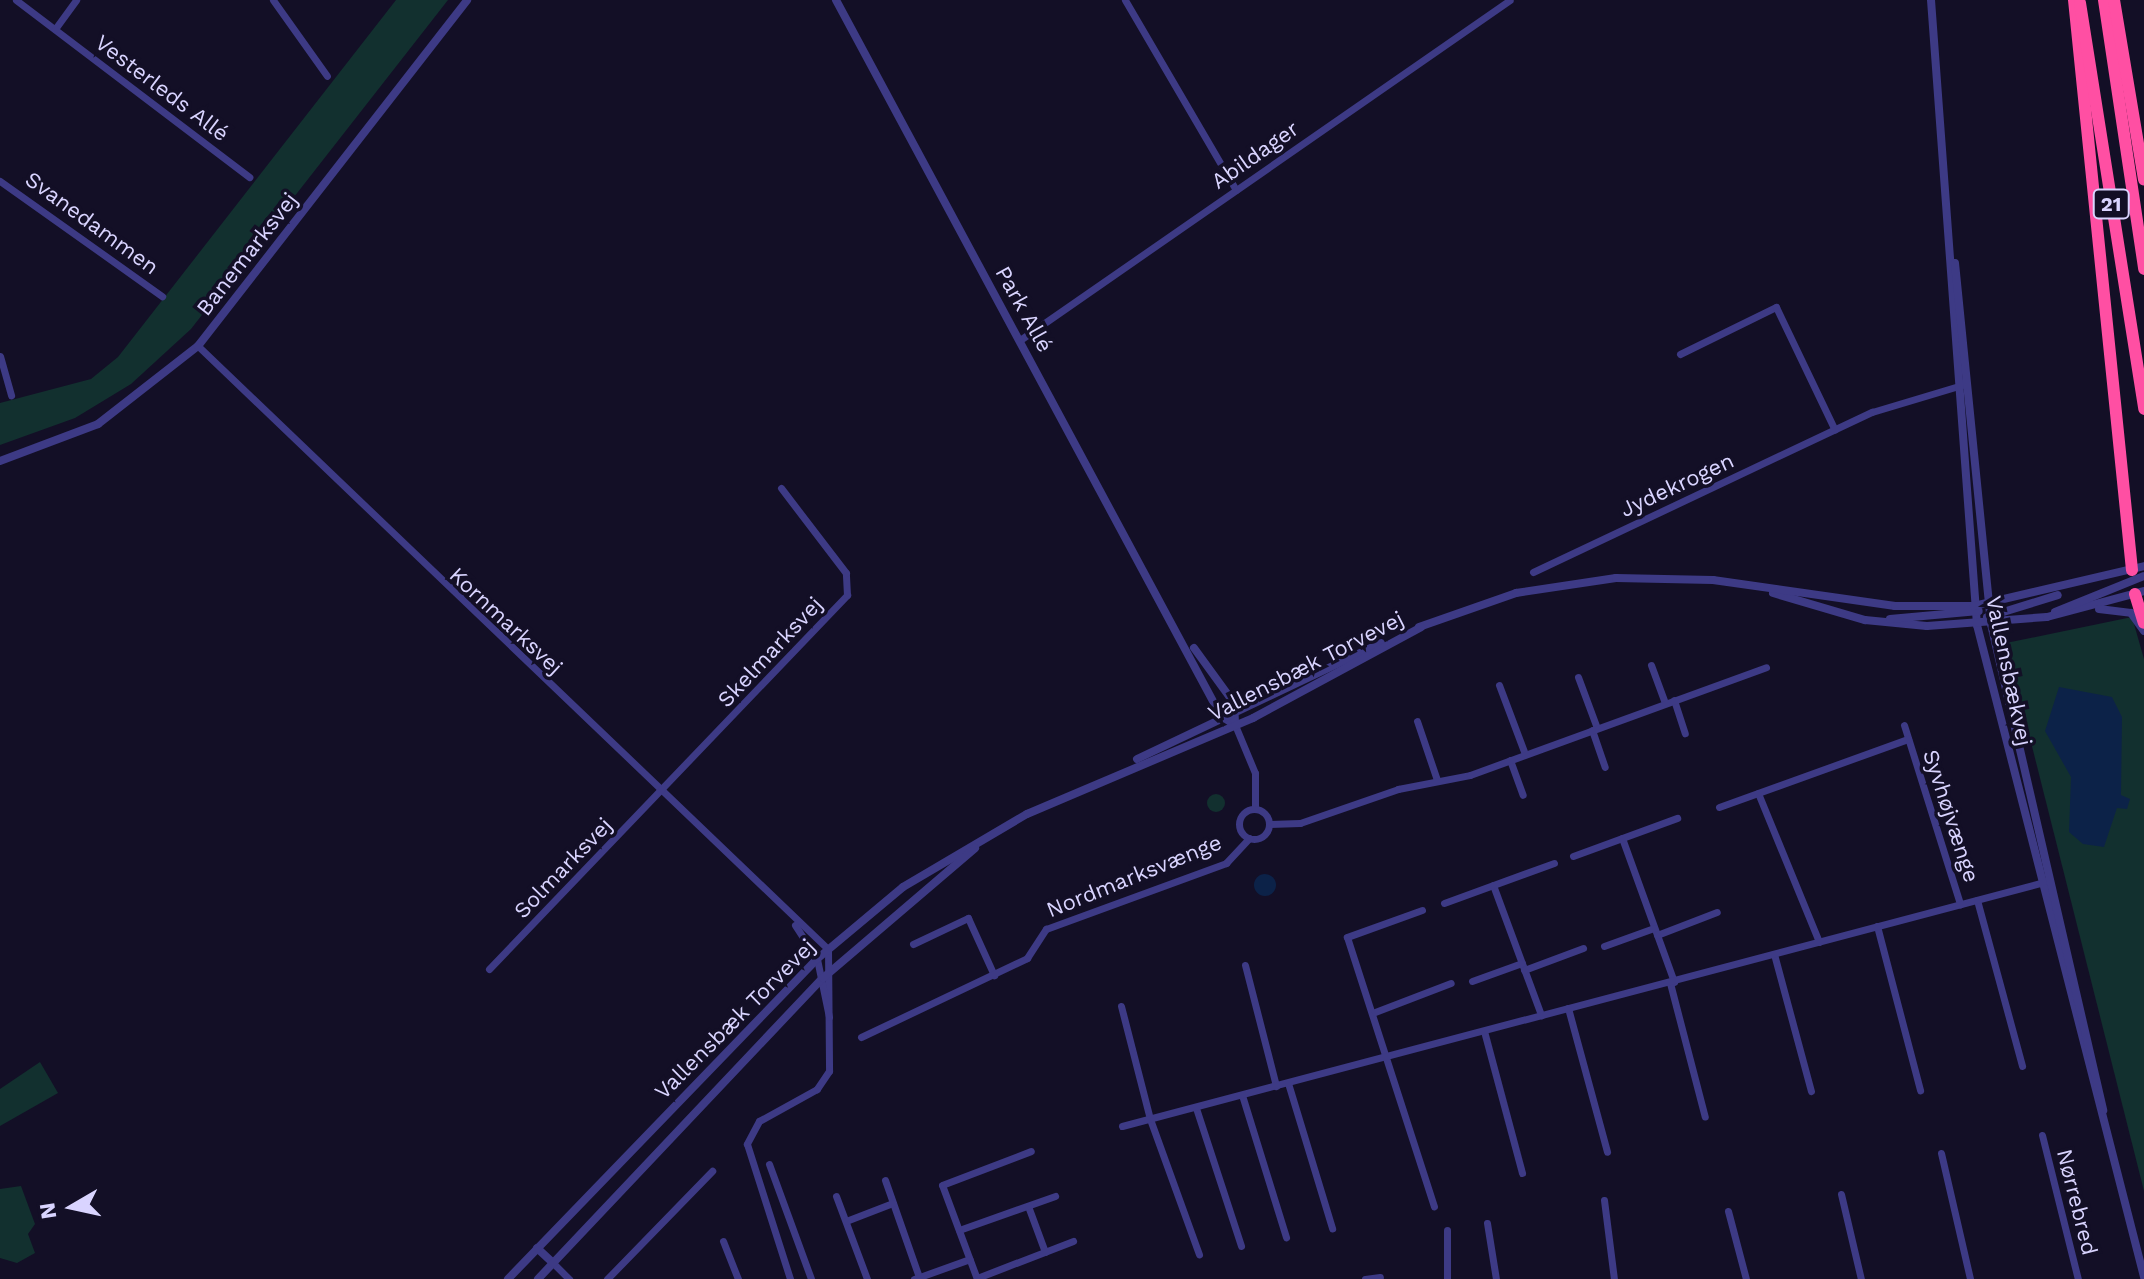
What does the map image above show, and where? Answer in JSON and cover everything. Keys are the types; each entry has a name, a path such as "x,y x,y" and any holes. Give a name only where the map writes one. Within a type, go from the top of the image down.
{"highway":[{"path":"2074,0 2144,623"},
{"name":"21","path":"2080,0 2144,409"},
{"name":"21","path":"2104,0 2144,269"},
{"path":"2114,0 2144,180"}],"street":[{"name":"Vesterleds Allé","path":"16,0 249,177"},
{"path":"55,29 76,0"},
{"path":"273,0 327,76"},
{"name":"Banemarksvej","path":"0,461 98,424 198,346 467,0"},
{"name":"Park Allé","path":"836,0 1183,633 1221,716"},
{"path":"1125,0 1236,190"},
{"name":"Abildager","path":"1020,340 1510,0"},
{"name":"Vallensbækvej","path":"1931,0 1977,625 2144,1277"},
{"name":"Vallensbækvej","path":"1944,163 1991,619 2105,1127"},
{"name":"Svanedammen","path":"0,181 162,296"},
{"path":"1680,354 1776,307 1835,430"},
{"name":"Kornmarksvej","path":"198,346 791,920 828,949"},
{"path":"0,356 11,395"},
{"name":"Jydekrogen","path":"1533,572 1920,392 1968,384"},
{"name":"Skelmarksvej","path":"662,792 847,595 846,573 781,488"},
{"path":"2067,613 2144,576"},
{"name":"Vallensbæk Torvevej","path":"508,1279 817,959 903,887 1221,716 1421,627 1516,593 1582,581 1659,577 1746,585 1895,606 1975,610 2097,582 2139,581"},
{"path":"2047,617 2139,581"},
{"path":"1977,625 2097,582"},
{"name":"Vallensbæk Torvevej","path":"1746,585 1865,620 1977,625"},
{"path":"1991,619 2123,609 2144,631"},
{"path":"1865,620 1975,610"},
{"name":"Vallensbæk Torvevej","path":"1118,771 1235,725 1421,627"},
{"name":"Park Allé","path":"1183,633 1237,710"},
{"path":"1651,665 1665,703"},
{"path":"1237,710 1235,725 1255,773 1255,809 1269,824 1300,823 1510,760 1766,667"},
{"path":"1578,677 1605,767"},
{"path":"1499,685 1525,754"},
{"path":"1674,700 1685,733"},
{"path":"1221,716 1235,725"},
{"path":"1417,721 1437,780"},
{"name":"Syvhøjvænge","path":"1904,725 1960,904"},
{"name":"Syvhøjvænge","path":"1719,807 1908,739"},
{"path":"1510,760 1523,795"},
{"name":"Solmarksvej","path":"489,969 662,792"},
{"path":"1758,793 1819,942"},
{"path":"1249,838 1239,820 1255,809"},
{"path":"1573,856 1677,818"},
{"name":"Nordmarksvænge","path":"861,1037 1027,958 1046,929 1226,863 1249,838 1264,835 1269,824"},
{"path":"1622,838 1672,982 1705,1117"},
{"name":"Vallensbæk Torvevej","path":"538,1279 833,968 981,843"},
{"path":"1444,903 1554,863"},
{"name":"Syvhøjvænge","path":"1122,1126 2052,880"},
{"path":"1493,885 1541,1015"},
{"name":"Syvhøjvænge","path":"1977,900 2022,1066"},
{"path":"1422,910 1347,937 1391,1056 1434,1206"},
{"path":"1604,946 1717,912"},
{"path":"913,944 968,918 994,975"},
{"name":"Kornmarksvej","path":"791,920 817,959 831,1026"},
{"path":"1877,926 1920,1090"},
{"path":"1472,981 1583,948"},
{"path":"790,1279 747,1144 759,1121 825,1079 833,968 828,949"},
{"path":"1774,954 1811,1091"},
{"path":"1245,965 1276,1086"},
{"path":"1375,1012 1451,983"},
{"path":"1121,1006 1150,1119 1199,1254"},
{"path":"1568,1008 1607,1152"},
{"path":"1484,1031 1522,1173"},
{"path":"1288,1083 1332,1228"},
{"path":"1242,1095 1286,1237"},
{"path":"1196,1108 1241,1246"},
{"name":"Nørrebred","path":"2042,1135 2078,1279"},
{"path":"1031,1151 942,1185 977,1278 1073,1241"},
{"path":"1941,1153 1970,1279"},
{"path":"769,1164 811,1279"},
{"path":"607,1279 712,1171"},
{"path":"885,1180 916,1278 970,1259"},
{"path":"1841,1194 1861,1279"},
{"path":"836,1196 867,1279"},
{"path":"959,1230 1055,1196"},
{"path":"1604,1200 1614,1279"},
{"name":"Vallensbækvej","path":"2124,1202 2144,1258"},
{"path":"846,1221 893,1203"},
{"path":"1028,1206 1045,1252"},
{"path":"1728,1211 1746,1279"},
{"path":"1487,1223 1496,1279"},
{"path":"1447,1230 1447,1279"},
{"path":"723,1241 738,1279"},
{"path":"537,1248 569,1279"},
{"path":"783,1260 802,1253"},
{"path":"1365,1279 1380,1277"}],"green space":[{"path":"396,0 448,0 191,329 131,384 75,418 0,445 0,403 91,379 118,357"},
{"path":"2132,617 2144,659 2144,1191 2006,643"},
{"path":"1216,794 1225,803 1216,812 1207,803"},
{"path":"40,1062 58,1093 0,1126 0,1089"},
{"path":"21,1186 35,1224 28,1234 35,1253 17,1263 0,1258 0,1189"}],"water":[{"path":"2059,687 2112,697 2122,717 2121,795 2130,799 2127,809 2117,808 2104,847 2083,844 2069,832 2071,777 2045,731"},
{"path":"1265,874 1273,877 1276,885 1273,893 1265,896 1257,893 1254,885 1257,877"}]}
